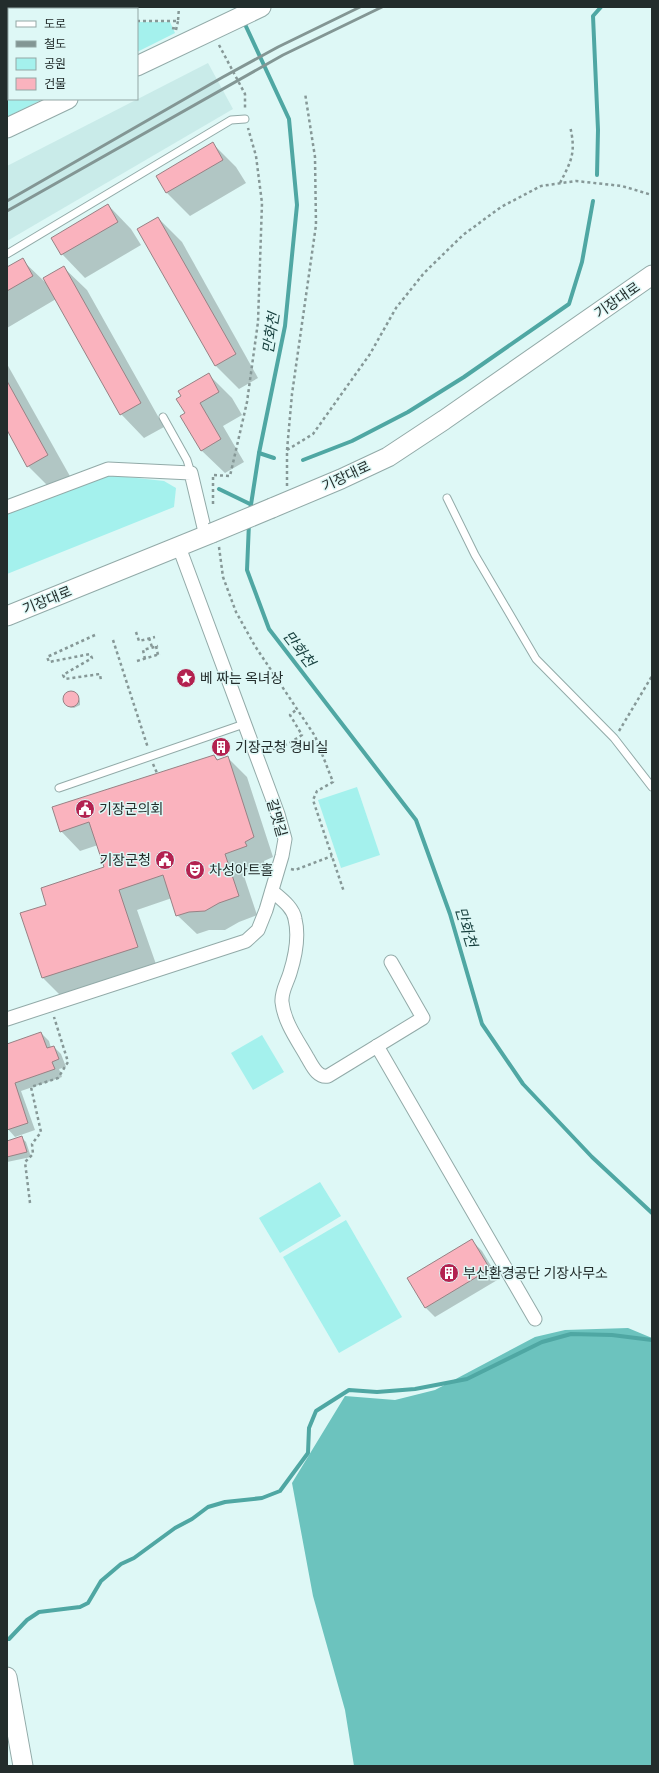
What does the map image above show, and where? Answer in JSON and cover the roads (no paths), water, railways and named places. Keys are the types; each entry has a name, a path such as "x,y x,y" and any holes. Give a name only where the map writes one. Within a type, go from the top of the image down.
{"main road":[{"path":"138,66 259,8"},
{"path":"7,128 66,100"},
{"name":"기장대로","path":"7,616 179,546 212,538 280,505 341,480 382,460 418,438 652,275"},
{"path":"7,1677 23,1766"}],"street":[{"path":"7,507 108,469 191,473 212,538"},
{"name":"갈맷길","path":"7,1019 246,941 258,930 280,866 285,839 256,754 179,546"},
{"path":"272,891 287,904 293,912 296,928 290,973 282,996 282,1006 288,1022 315,1071 322,1076 328,1076 423,1018 391,962"},
{"path":"377,1046 535,1319"}],"lane":[{"path":"7,254 231,120 245,119"},
{"path":"163,417 187,460 191,473"},
{"path":"447,498 475,555 536,659 614,738 652,786"},
{"path":"59,788 244,724"}],"waterway":[{"path":"597,175 598,130 593,16 601,7"},
{"name":"만화천","path":"243,20 289,119 297,205 285,326 259,453 250,511"},
{"path":"303,460 352,441 408,412 464,377 569,304 582,262 593,201"},
{"path":"259,453 274,458"},
{"path":"219,489 250,504"},
{"name":"만화천","path":"249,523 247,570 269,629 416,820 450,914 482,1024 523,1084 592,1157 652,1213"},
{"path":"9,1639 27,1620 39,1612 80,1607 88,1603 101,1581 121,1564 134,1558 175,1528 192,1519 208,1507 225,1502 262,1498 280,1491 308,1453 309,1428 316,1411 349,1390 377,1392 415,1389 467,1379 542,1342 571,1334 612,1335 652,1340"}],"railway":[{"path":"7,201 223,77 278,47 360,7"},
{"path":"7,211 283,55 382,7"}],"place":[{"name":"베 짜는 옥녀상","path":"186,678"},
{"name":"기장군청 경비실","path":"221,747"},
{"name":"기장군의회","path":"85,809"},
{"name":"기장군청","path":"165,860"},
{"name":"차성아트홀","path":"195,870"},
{"name":"부산환경공단 기장사무소","path":"449,1273"}]}
